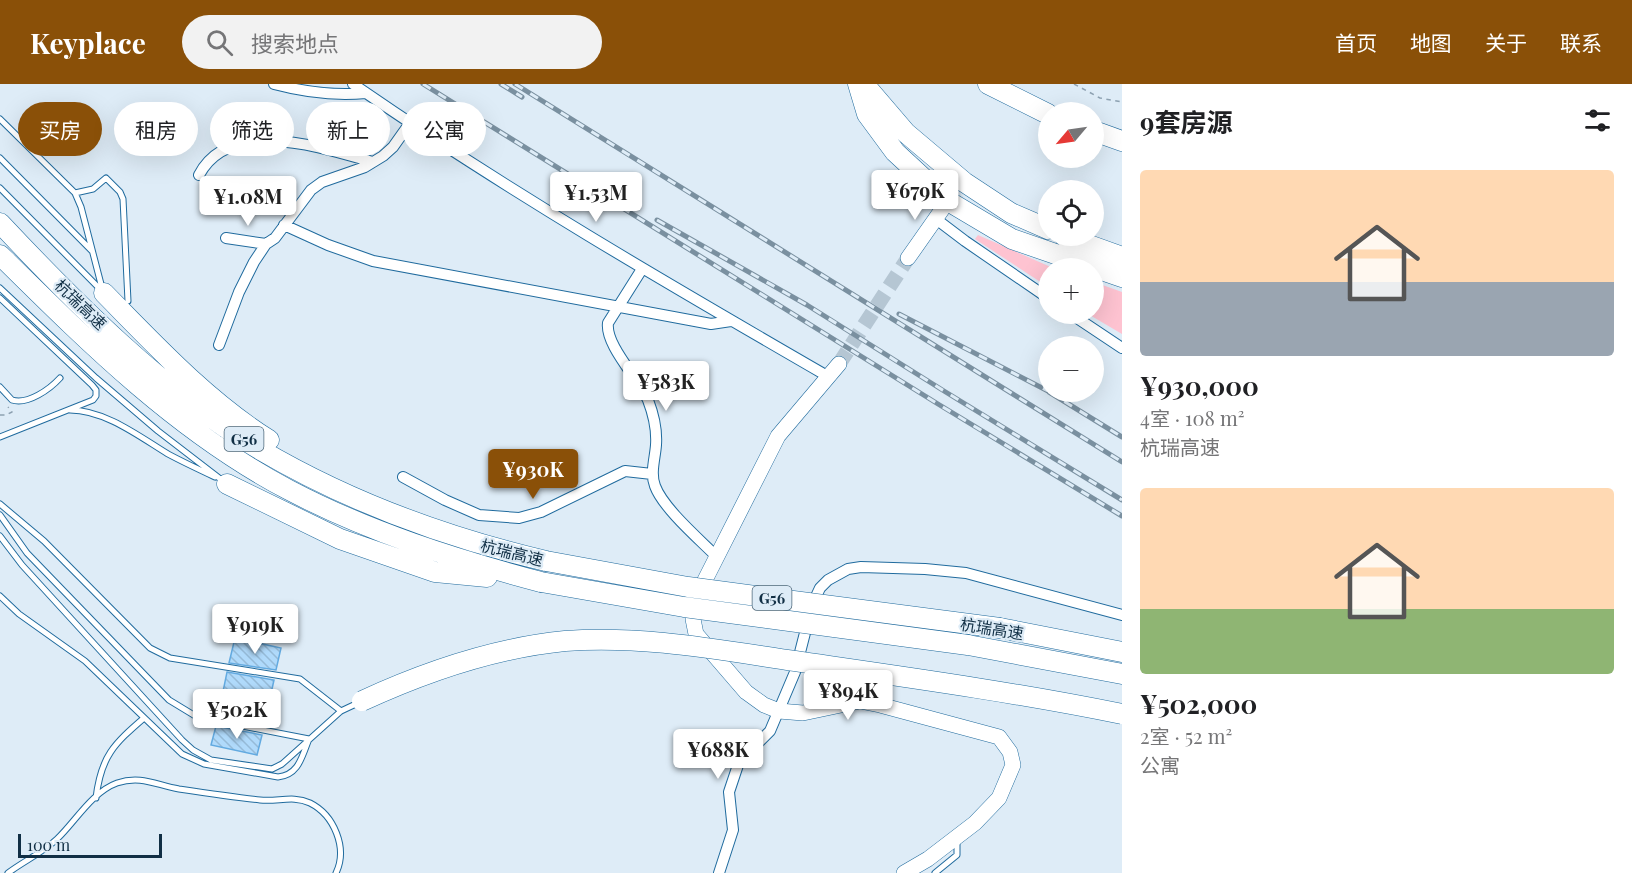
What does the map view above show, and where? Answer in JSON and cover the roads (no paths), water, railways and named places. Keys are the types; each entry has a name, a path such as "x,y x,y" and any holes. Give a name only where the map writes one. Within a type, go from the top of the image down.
{"highway":[{"path":"858,84 867,114 895,152 948,201 1012,239 1122,277"},
{"path":"864,84 906,133 964,183 1011,213 1038,225"},
{"path":"988,84 1038,109"},
{"path":"1104,135 1122,141"},
{"name":"杭瑞高速","path":"0,223 115,336 167,382 213,418 257,448 305,475 392,515 493,548 546,561 688,587 1000,628 1122,652"},
{"path":"1092,246 1122,257"},
{"name":"杭瑞高速","path":"0,255 92,344 148,394 197,432 287,489 372,529 450,557 541,582 684,607 968,645 1122,674"},
{"path":"104,293 212,398 265,438 392,515"},
{"path":"227,484 340,540 435,572 541,582"},
{"path":"362,702 436,670 487,655 539,645 600,640 670,644 863,671 1030,696 1122,714"}],"street":[{"path":"274,84 326,93 347,95 366,93"},
{"path":"353,84 402,118"},
{"path":"219,345 238,292 266,244 275,238 315,185 356,171 373,162 393,147 402,134"},
{"path":"199,175 210,160 228,148 240,142 256,140 314,146 373,162"},
{"path":"462,156 642,269 829,377"},
{"path":"908,258 948,201"},
{"path":"936,219 1038,291"},
{"path":"284,225 328,245 373,261 711,324 731,321"},
{"path":"226,238 266,244"},
{"path":"642,269 607,330 610,339 635,377 651,410 656,443 652,474 655,487 662,500 716,556"},
{"path":"1086,324 1122,348"},
{"path":"839,364 778,436 716,556 696,603 693,619 696,634 746,692 764,705 779,711 803,713 860,701 999,737 1010,752 1013,765 999,798 975,823 904,873"},
{"path":"403,477 479,515 519,518 541,512 626,471 652,474"},
{"path":"719,873 733,830 729,792 739,762 770,731 795,672 814,598 828,580 848,569 861,567 966,573 1122,615"}],"lane":[{"path":"0,119 75,193 81,207 104,293"},
{"path":"0,158 93,253"},
{"path":"75,193 93,189 106,178 120,192 123,199 128,302"},
{"path":"0,188 104,293"},
{"path":"0,288 96,378 158,431 227,484"},
{"path":"0,298 96,390 93,400 0,437"},
{"path":"0,387 12,400 21,401 44,392 60,378"},
{"path":"65,410 78,410 120,425 227,484"},
{"path":"0,504 44,541 150,648 170,657 300,679 341,711"},
{"path":"0,515 27,553 169,700 197,717 309,739"},
{"path":"0,536 30,573 193,750 211,760 272,769 282,764 341,711 362,702"},
{"path":"0,596 19,615 85,661 182,754 192,760 278,777 286,776 293,772 299,764 309,739"},
{"path":"96,798 98,780 111,750 144,718"},
{"path":"8,873 56,840 96,798 117,783 145,779 176,788 263,800 298,799 316,807 331,821 341,850 341,859 336,873"},
{"path":"936,873 957,855 957,837"}],"tunnel":[{"path":"839,364 908,258"}],"railway":[{"path":"423,84 1122,516"},
{"path":"501,84 522,97"},
{"path":"515,84 1122,462"},
{"path":"657,220 807,305 1122,500"},
{"path":"899,314 1038,386"},
{"path":"1065,402 1122,437"}]}
